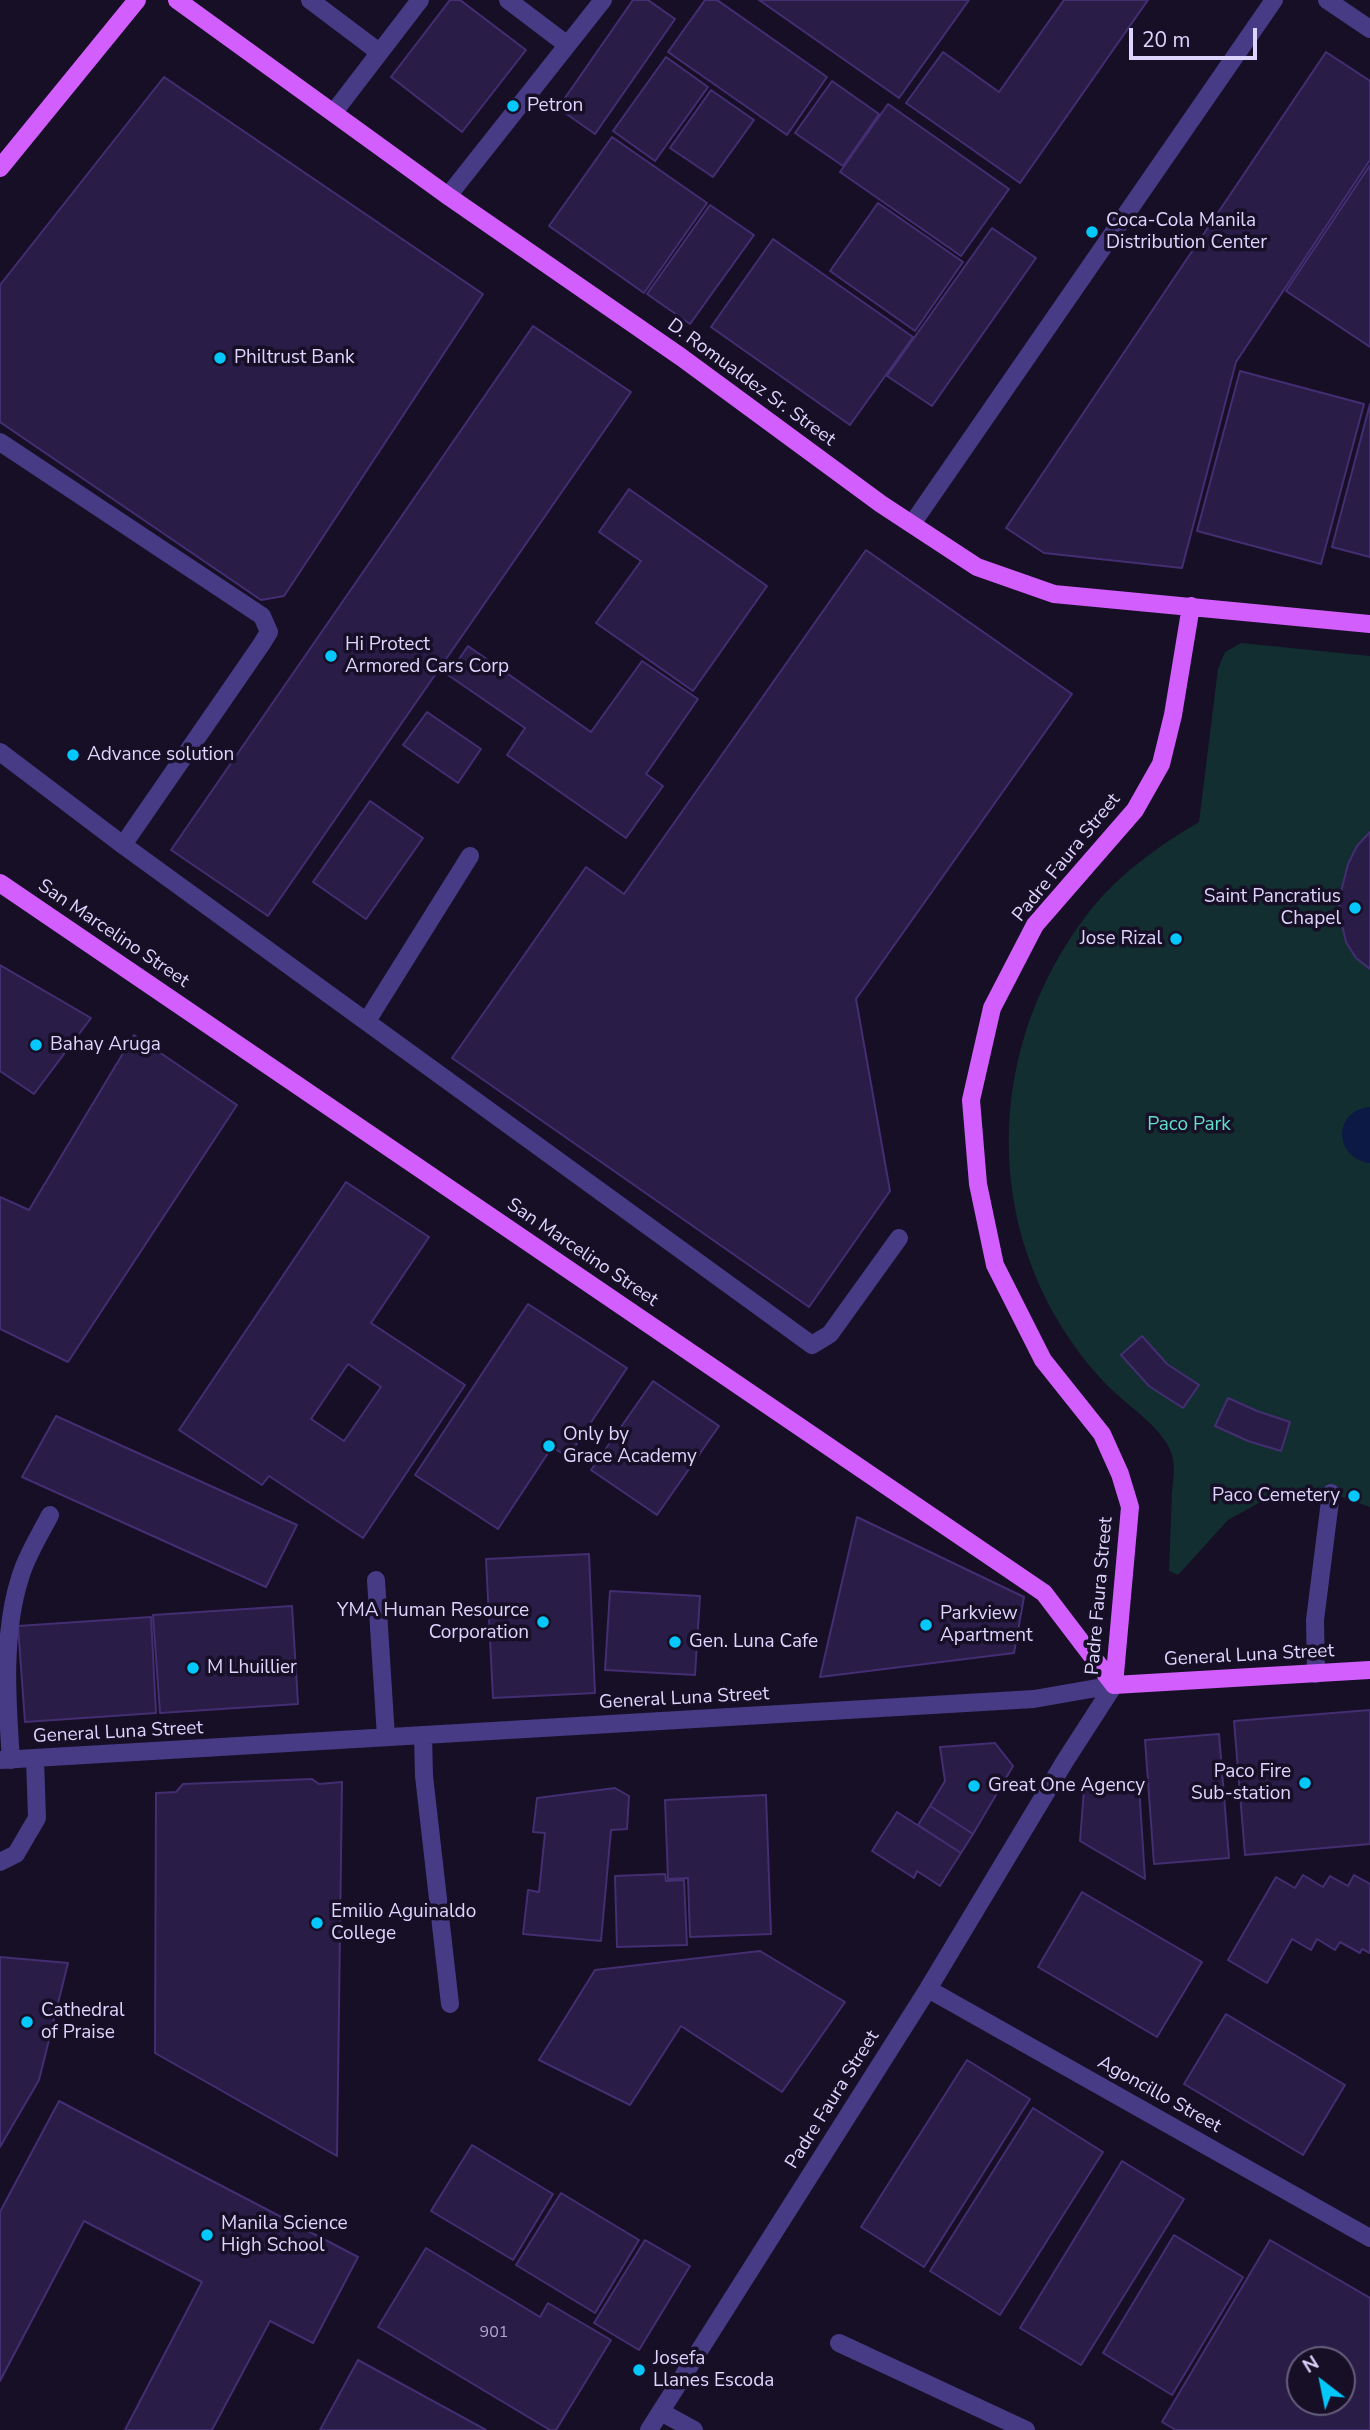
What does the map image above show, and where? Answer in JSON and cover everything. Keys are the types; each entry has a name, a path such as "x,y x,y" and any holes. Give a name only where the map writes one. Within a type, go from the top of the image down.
{"main road":[{"path":"0,168 137,0"},
{"name":"D. Romualdez Sr. Street","path":"177,0 448,196 681,357 912,524 977,567 1054,594 1370,624"},
{"name":"Padre Faura Street","path":"1114,1685 1130,1507 1120,1474 1102,1434 1043,1360 995,1265 978,1184 971,1100 992,1008 1035,925 1135,810 1161,764 1173,715 1191,606"},
{"name":"San Marcelino Street","path":"0,883 1044,1593 1114,1685"},
{"name":"General Luna Street","path":"1114,1685 1370,1670"}],"street":[{"path":"310,0 379,52"},
{"path":"334,112 420,0"},
{"path":"508,0 566,44"},
{"path":"448,196 603,0"},
{"path":"912,524 1275,0"},
{"path":"1327,0 1370,29"},
{"path":"0,442 262,616 267,622 269,632 261,645 123,845"},
{"path":"0,752 123,845 812,1345 830,1334 899,1238"},
{"path":"367,1021 470,856"},
{"path":"1316,1674 1315,1620 1331,1493"},
{"path":"6,1760 10,1613 20,1574 51,1515"},
{"path":"376,1580 386,1737"},
{"name":"General Luna Street","path":"6,1760 1034,1699 1114,1685"},
{"name":"Padre Faura Street","path":"649,2430 928,1989 1057,1773 1114,1685"},
{"path":"423,1735 424,1776 450,2004"},
{"path":"0,1862 16,1854 37,1818 35,1759"},
{"name":"Agoncillo Street","path":"928,1989 1370,2238"},
{"path":"839,2343 1026,2430"},
{"path":"661,2412 694,2430"}],"green space":[{"name":"Paco Park","path":"1241,643 1370,656 1370,1507 1331,1493 1298,1490 1264,1500 1228,1520 1178,1575 1169,1571 1174,1472 1170,1449 1156,1429 1088,1364 1071,1341 1042,1290 1022,1237 1011,1182 1009,1126 1016,1071 1031,1017 1054,965 1086,916 1110,888 1153,852 1199,822 1218,669 1225,652"}],"water":[{"path":"1370,1107 1369,1163 1357,1159 1349,1152 1342,1134 1349,1116"}],"building":[{"path":"450,0 460,0 526,50 462,132 391,77"},
{"path":"633,0 648,0 675,19 595,134 558,108"},
{"path":"705,0 717,0 827,77 787,135 668,52"},
{"path":"759,0 969,0 899,98"},
{"path":"1064,0 1148,0 1020,183 906,103 943,52 999,92"},
{"path":"1326,52 1370,81 1370,160 1236,362 1182,568 1044,553 1006,528"},
{"path":"666,57 708,87 655,161 613,131"},
{"name":"Philtrust Bank","path":"164,77 483,294 284,596 261,600 0,422 0,285"},
{"path":"832,81 879,114 843,166 795,133"},
{"path":"711,90 754,120 713,177 670,148"},
{"path":"888,104 1009,189 961,256 840,172"},
{"path":"612,137 707,203 644,293 549,226"},
{"path":"1370,165 1370,347 1286,291"},
{"path":"878,203 963,262 915,331 830,271"},
{"path":"710,205 754,235 690,324 647,294"},
{"path":"992,228 1036,258 932,406 887,376"},
{"path":"773,239 913,337 850,425 711,327"},
{"path":"533,326 631,392 268,916 171,850"},
{"path":"1240,371 1364,404 1321,564 1197,531"},
{"path":"1370,404 1370,557 1332,547"},
{"path":"629,489 767,586 693,691 596,623 641,561 599,532"},
{"path":"866,550 1072,694 856,999 890,1191 809,1307 452,1058 586,867 624,894"},
{"path":"468,646 591,732 642,661 698,699 646,774 663,786 626,838 507,755 525,728 448,675"},
{"path":"427,712 481,749 458,783 403,745"},
{"path":"370,801 423,838 366,919 313,882"},
{"name":"Saint Pancratius Chapel","path":"1370,832 1370,969 1356,958 1346,942 1339,900 1348,864 1357,846"},
{"name":"Bahay Aruga","path":"0,965 91,1018 34,1094 0,1071"},
{"path":"134,1035 237,1105 68,1362 0,1329 0,1197 29,1210"},
{"path":"346,1182 429,1237 371,1323 465,1385 363,1538 269,1476 262,1485 179,1430","holes":["348,1364 381,1387 344,1441 311,1419"]},
{"path":"528,1304 627,1368 568,1457 552,1447 498,1529 415,1475"},
{"path":"1142,1336 1167,1364 1199,1385 1183,1408 1149,1386 1121,1355"},
{"path":"653,1381 719,1426 657,1515 591,1470"},
{"path":"1228,1398 1290,1422 1281,1451 1248,1441 1215,1426"},
{"path":"56,1416 297,1525 266,1587 22,1477"},
{"name":"Parkview Apartment","path":"857,1517 1024,1597 1014,1653 820,1677"},
{"path":"589,1554 595,1693 493,1698 486,1559"},
{"path":"610,1591 700,1596 695,1675 605,1670"},
{"path":"292,1606 298,1704 160,1713 153,1615"},
{"path":"151,1617 156,1713 25,1722 18,1626"},
{"name":"Paco Fire Sub-station","path":"1370,1710 1370,1844 1245,1855 1234,1721"},
{"path":"1219,1734 1229,1858 1154,1864 1145,1740"},
{"path":"995,1743 1013,1766 973,1834 930,1806 945,1781 940,1747"},
{"path":"312,1779 319,1784 342,1782 337,2156 155,2053 156,1793 176,1792 183,1784"},
{"path":"1139,1785 1145,1879 1080,1841 1084,1789"},
{"path":"615,1788 629,1796 627,1829 611,1830 601,1941 523,1934 528,1890 539,1892 545,1833 533,1832 537,1798"},
{"path":"766,1795 771,1934 690,1937 688,1878 668,1879 665,1800"},
{"path":"930,1806 973,1834 961,1853 918,1825"},
{"path":"897,1812 961,1853 940,1886 917,1871 914,1878 872,1851"},
{"path":"665,1874 666,1881 684,1880 687,1945 617,1947 615,1876"},
{"path":"1303,1875 1323,1887 1330,1876 1348,1886 1354,1875 1370,1884 1370,1953 1362,1949 1360,1953 1340,1942 1335,1950 1317,1939 1311,1950 1292,1939 1267,1983 1228,1960 1276,1877 1295,1888"},
{"path":"1082,1892 1202,1962 1157,2037 1038,1967"},
{"path":"760,1951 845,2002 782,2092 681,2026 630,2105 539,2060 595,1970"},
{"name":"Cathedral of Praise","path":"0,1957 68,1963 39,2080 0,2147"},
{"path":"1226,2014 1345,2085 1303,2155 1184,2084"},
{"path":"967,2060 1030,2099 924,2267 861,2227"},
{"name":"Manila Science High School","path":"59,2101 358,2257 313,2343 270,2321 212,2430 125,2430 202,2282 84,2221 0,2381 0,2212"},
{"path":"1033,2108 1103,2152 1000,2315 930,2271"},
{"path":"472,2145 553,2194 513,2260 431,2211"},
{"path":"1122,2161 1184,2199 1081,2365 1020,2328"},
{"path":"561,2193 639,2240 595,2313 516,2265"},
{"path":"1174,2235 1243,2277 1172,2395 1103,2353"},
{"path":"645,2240 690,2266 639,2350 594,2323"},
{"path":"1270,2240 1370,2298 1370,2430 1176,2430 1162,2422"},
{"path":"426,2248 540,2317 548,2303 611,2340 556,2430 550,2430 378,2327"},
{"path":"358,2360 486,2430 320,2430"}],"place":[{"name":"Petron","path":"513,106"},
{"name":"Coca-Cola Manila Distribution Center","path":"1092,232"},
{"name":"Philtrust Bank","path":"220,358"},
{"name":"Hi Protect Armored Cars Corp","path":"331,656"},
{"name":"Advance solution","path":"73,755"},
{"name":"Saint Pancratius Chapel","path":"1355,908"},
{"name":"Jose Rizal","path":"1176,939"},
{"name":"Bahay Aruga","path":"36,1045"},
{"name":"Only by Grace Academy","path":"549,1446"},
{"name":"Paco Cemetery","path":"1354,1496"},
{"name":"YMA Human Resource Corporation","path":"543,1622"},
{"name":"Parkview Apartment","path":"926,1625"},
{"name":"Gen. Luna Cafe","path":"675,1642"},
{"name":"M Lhuillier","path":"193,1668"},
{"name":"Paco Fire Sub-station","path":"1305,1783"},
{"name":"Great One Agency","path":"974,1786"},
{"name":"Emilio Aguinaldo College","path":"317,1923"},
{"name":"Cathedral of Praise","path":"27,2022"},
{"name":"Manila Science High School","path":"207,2235"},
{"name":"Josefa Llanes Escoda","path":"639,2370"}]}
